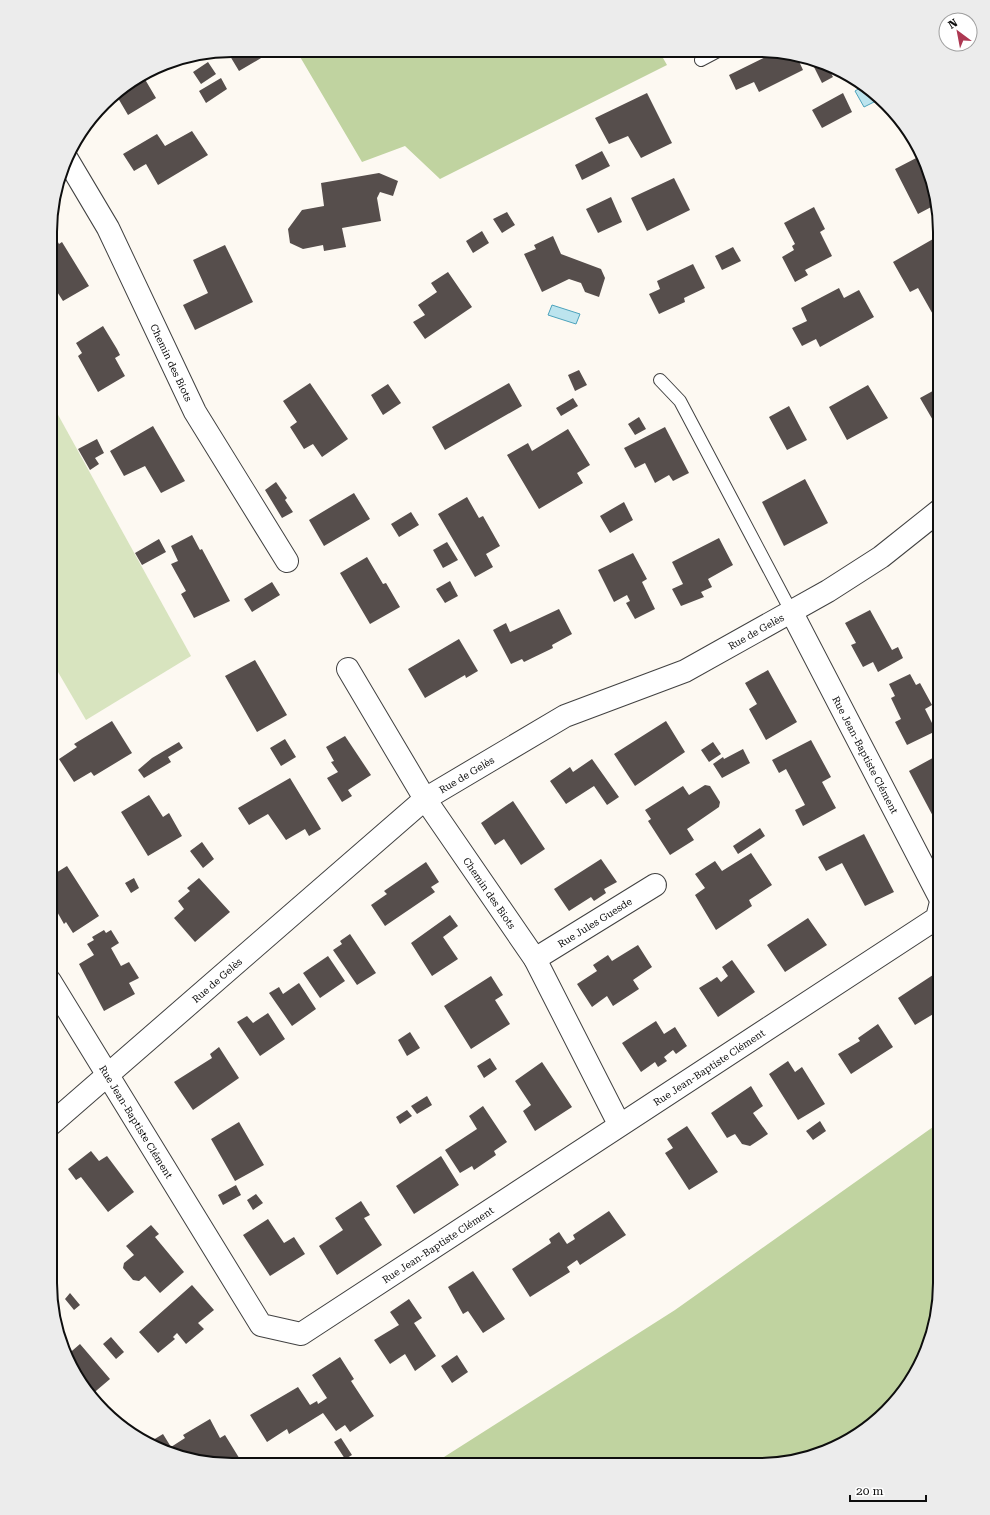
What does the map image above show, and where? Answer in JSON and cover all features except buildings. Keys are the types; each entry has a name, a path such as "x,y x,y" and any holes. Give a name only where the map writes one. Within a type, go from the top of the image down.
{"street":[{"name":"Chemin des Biots","path":"70,165 108,228 195,412 287,561"},
{"name":"Rue de Gelès","path":"57,1119 425,799 565,716 685,671 828,591 881,557 933,516"},
{"name":"Rue Jean-Baptiste Clément","path":"791,611 933,885"},
{"name":"Chemin des Biots","path":"348,668 425,799 535,959 619,1124"},
{"name":"Rue Jules Guesde","path":"535,959 655,885"},
{"name":"Rue Jean-Baptiste Clément","path":"57,992 261,1325 301,1334 619,1124 933,921"}],"lane":[{"path":"701,60 707,57"},
{"path":"660,380 680,401 791,611"}],"green space":[{"path":"300,57 662,57 667,65 440,179 405,146 362,162"},
{"path":"57,413 191,656 86,720 57,670"},
{"path":"933,1127 933,1294 930,1317 924,1339 910,1370 890,1398 873,1415 845,1435 814,1449 792,1455 769,1458 442,1458 675,1310"}],"water":[{"path":"858,89 875,102 864,107 855,91"},
{"path":"552,305 580,314 576,324 548,315"}]}
